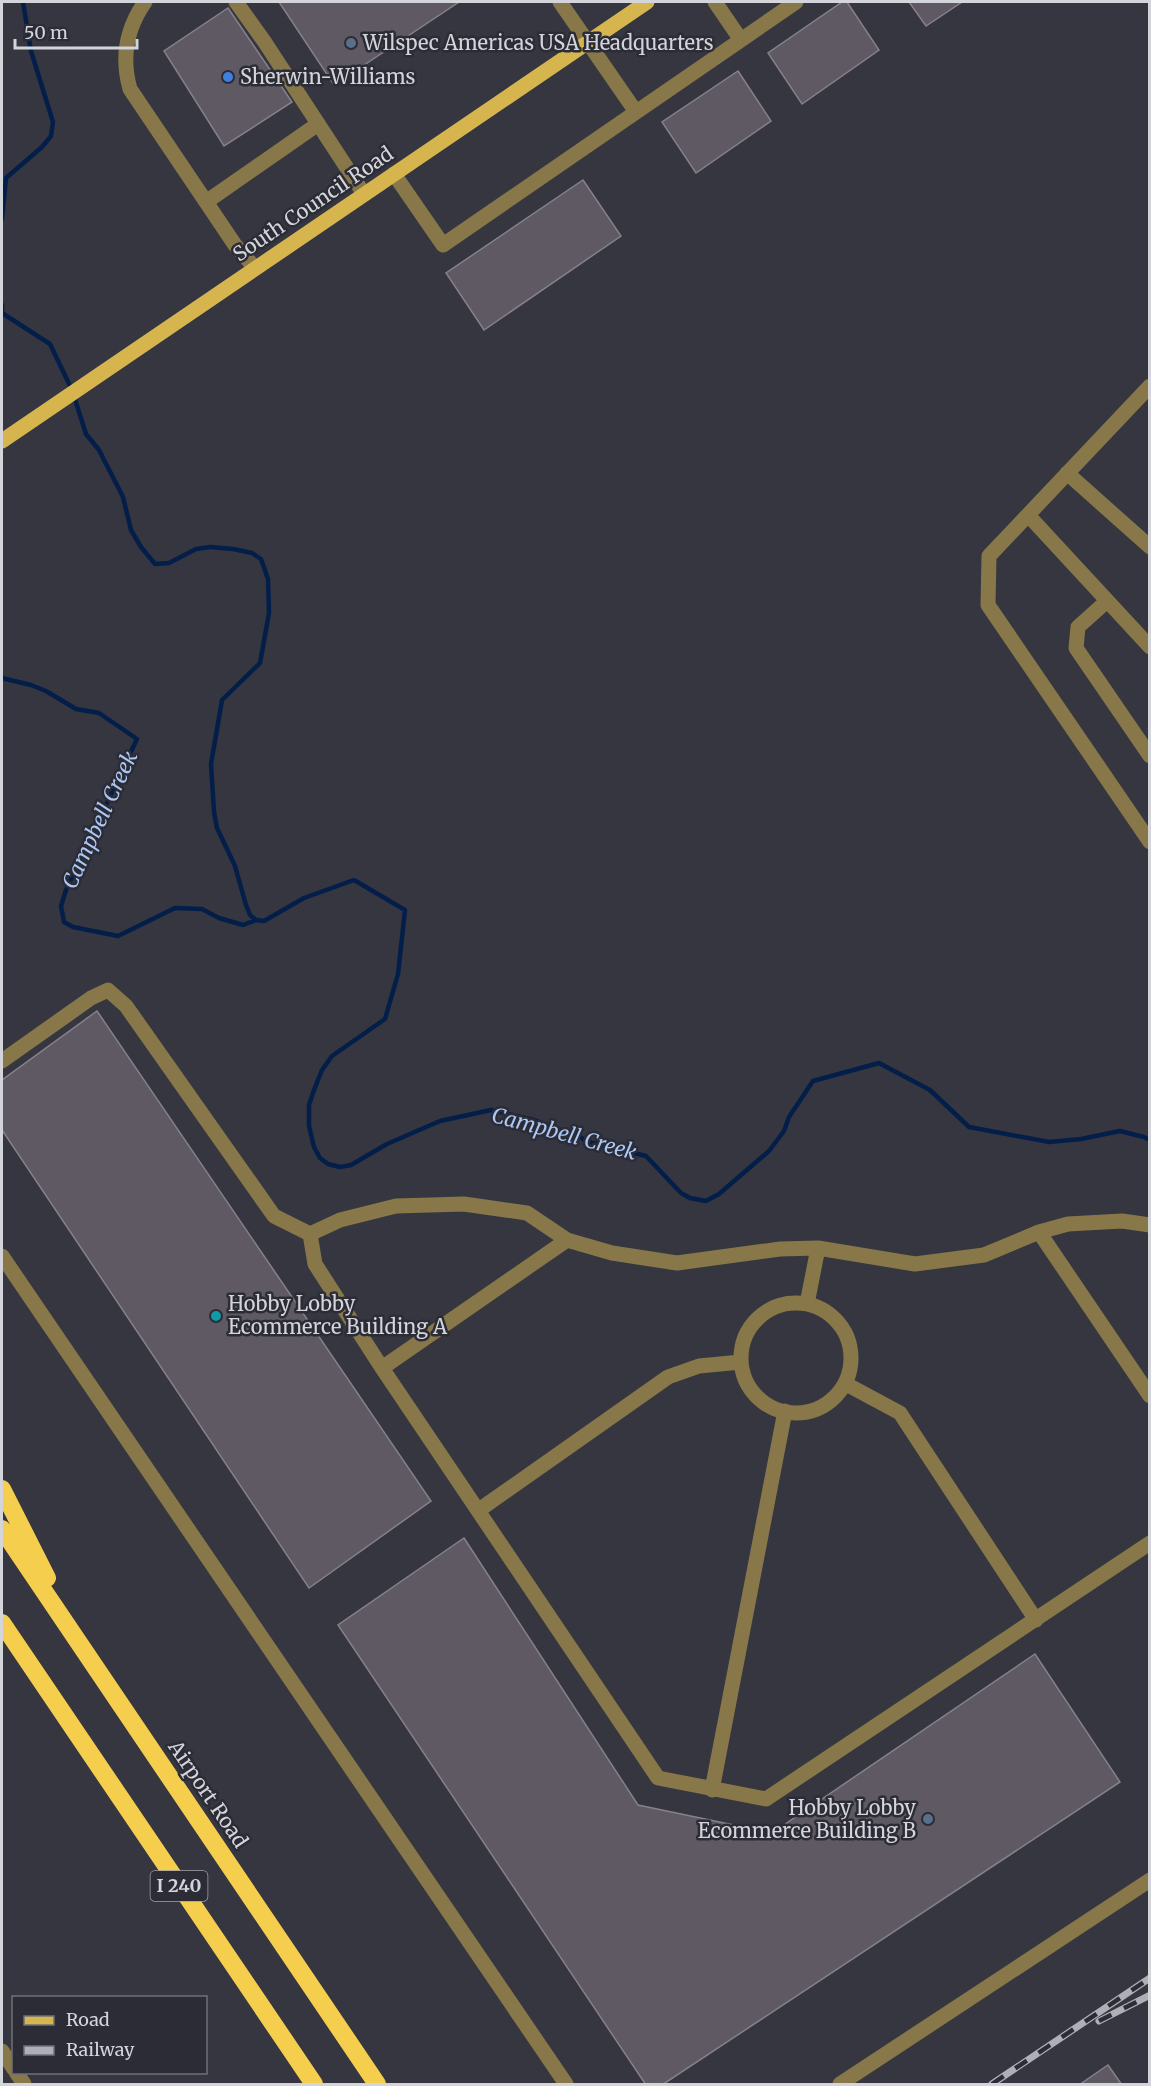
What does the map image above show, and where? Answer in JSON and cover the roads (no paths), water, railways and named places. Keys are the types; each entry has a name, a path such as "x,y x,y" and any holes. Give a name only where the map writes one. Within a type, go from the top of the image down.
{"highway":[{"path":"2,1489 83,1649"},
{"name":"Airport Road","path":"2,1529 377,2085"},
{"name":"I 240","path":"2,1623 314,2085"},
{"path":"2,1637 45,1688"}],"main road":[{"name":"South Council Road","path":"2,441 647,2"}],"street":[{"path":"145,2 136,15 127,41 125,70 130,89 235,245 255,268"},
{"path":"236,2 364,194"},
{"path":"560,2 636,112"},
{"path":"715,2 741,40"},
{"path":"394,174 443,245 796,2"},
{"path":"206,202 318,124"},
{"path":"1149,386 988,556 988,605 1149,842"},
{"path":"1067,473 1149,547"},
{"path":"1028,515 1149,646"},
{"path":"1107,601 1078,627 1076,648 1149,756"},
{"path":"2,1061 91,998 108,990 126,1006 274,1216 310,1234"},
{"path":"310,1234 340,1220 396,1206 464,1204 527,1214 567,1240 612,1253 677,1263 780,1249 818,1248 915,1264 984,1255 1039,1232 1068,1224 1122,1221 1149,1225"},
{"path":"1039,1232 1149,1396"},
{"path":"310,1234 315,1264 382,1368 658,1779 766,1799 1149,1543"},
{"path":"382,1368 567,1240"},
{"path":"807,1304 818,1248"},
{"path":"2,1256 566,2085"},
{"path":"807,1304 824,1310 837,1322 846,1337 850,1354 846,1384 831,1400 817,1408 801,1412 785,1412 760,1399 750,1388 741,1362 742,1347 746,1333 765,1311 779,1305 807,1304"},
{"path":"479,1510 668,1377 699,1366 741,1362"},
{"path":"846,1384 900,1413 1036,1620"},
{"path":"712,1790 785,1412"},
{"path":"840,2085 1149,1880"},
{"path":"2,2051 12,2066"}],"waterway":[{"path":"2,219 6,178 42,147 51,136 53,122 31,51 23,2"},
{"path":"2,305 2,313 50,344 72,390 86,434 99,450 123,497 131,530 155,564 169,563 196,549 210,547 252,553 261,559 268,579 269,613 260,663 222,700 211,764 217,828 235,866 250,915 256,920"},
{"name":"Campbell Creek","path":"2,678 46,691 76,709 99,713 137,739 66,890 61,906 64,922 73,927 118,936 175,908 202,909 219,918 243,925 256,920 264,921 304,898 354,880 405,910 398,974 385,1019 332,1056 322,1070 309,1105 309,1126 314,1147 320,1158 328,1164 340,1167 351,1165 387,1144 440,1121 491,1110 534,1120 585,1141 646,1156 681,1193 690,1198 706,1201 719,1194 769,1151 784,1131 789,1117 813,1081 879,1063 930,1090 969,1127 1049,1142 1081,1139 1120,1131 1150,1140"}],"railway":[{"path":"992,2084 1150,1978"},
{"path":"1099,2021 1150,1995"}],"place":[{"name":"Wilspec Americas USA Headquarters","path":"351,43"},
{"name":"Sherwin-Williams","path":"228,77"},
{"name":"Hobby Lobby Ecommerce Building A","path":"216,1316"},
{"name":"Hobby Lobby Ecommerce Building B","path":"928,1819"}]}
